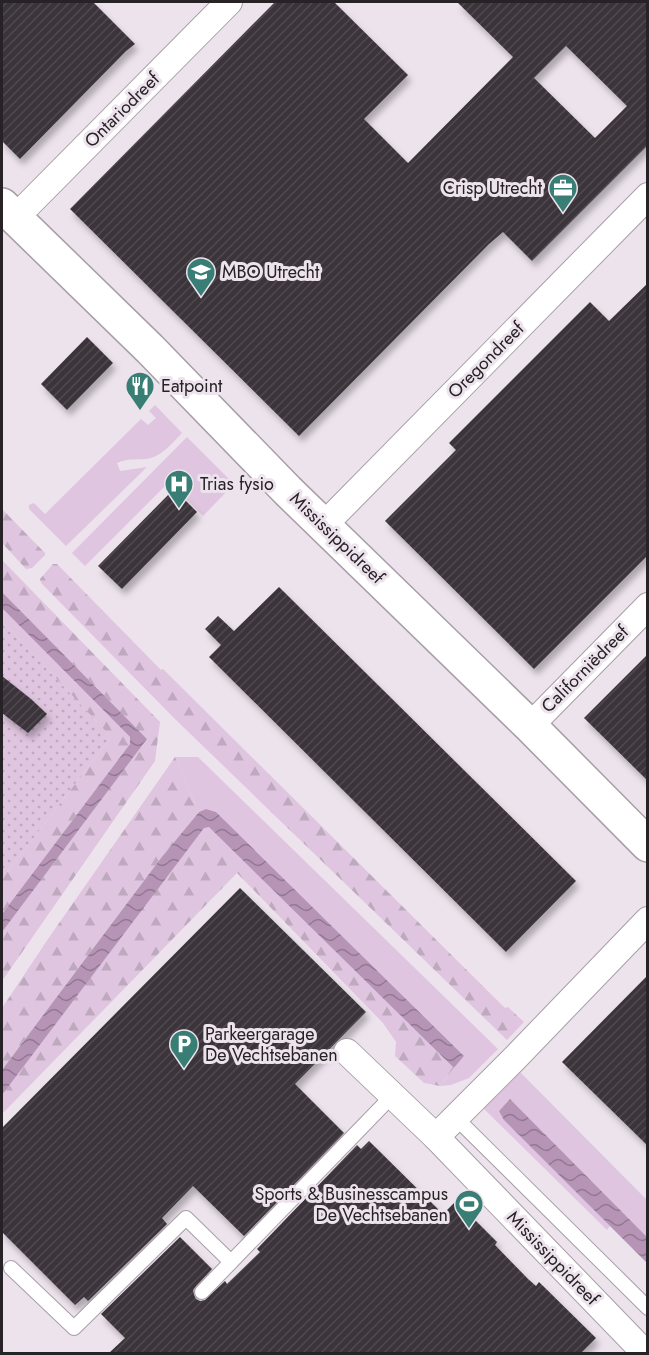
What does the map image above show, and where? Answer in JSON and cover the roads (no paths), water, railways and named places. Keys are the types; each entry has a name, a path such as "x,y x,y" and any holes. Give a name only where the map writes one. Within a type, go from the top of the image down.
{"street":[{"name":"Ontariodreef","path":"8,211 229,2"},
{"name":"Oregondreef","path":"324,525 648,196"},
{"name":"Mississippidreef","path":"8,211 150,349 288,491 530,726 648,845"},
{"name":"Californiëdreef","path":"530,726 645,613"},
{"path":"436,1137 648,920"},
{"name":"Mississippidreef","path":"347,1052 436,1137 646,1353"}],"lane":[{"path":"202,1292 392,1096"},
{"name":"Mississippidreef","path":"455,1117 648,1308"},
{"path":"11,1268 74,1328 186,1218 231,1262"}],"water":[{"path":"2,592 147,739 2,932 2,914 130,744 130,737 2,608"},
{"path":"206,809 216,812 464,1056 454,1068 209,827 204,828 2,1095 2,1070 161,858 199,812"},
{"path":"510,1099 647,1237 647,1263 504,1120 499,1111"}],"place":[{"name":"Crisp Utrecht","path":"563,214"},
{"name":"MBO Utrecht","path":"201,298"},
{"name":"Eatpoint","path":"140,412"},
{"name":"Trias fysio","path":"179,510"},
{"name":"Parkeergarage De Vechtsebanen","path":"184,1070"},
{"name":"Sports & Businesscampus De Vechtsebanen","path":"469,1230"}]}
